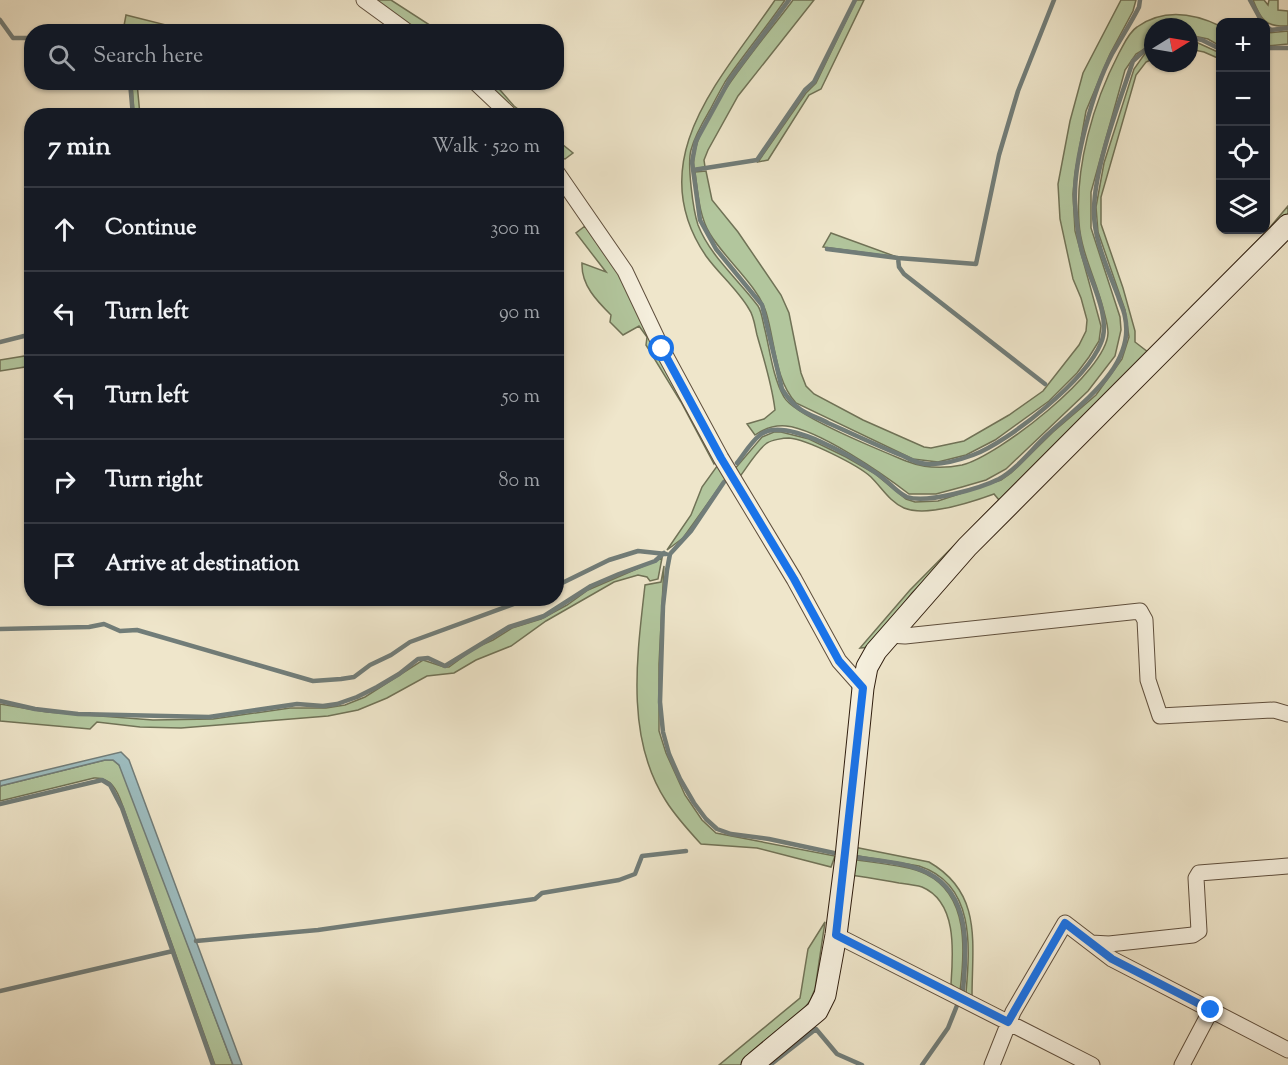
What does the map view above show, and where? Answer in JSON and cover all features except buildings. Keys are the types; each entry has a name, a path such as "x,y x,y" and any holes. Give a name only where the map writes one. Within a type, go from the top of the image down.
{"street":[{"path":"364,0 397,24"},
{"path":"483,90 503,108"},
{"path":"564,183 625,271 662,349 721,458 788,569 839,661 863,688"},
{"path":"752,1065 817,1011 825,995 836,935 863,688 867,668 876,651 967,547 1288,225"},
{"path":"888,635 905,636 1140,611 1145,620 1148,680 1160,717 1275,710 1288,714"},
{"path":"1092,943 1109,944 1193,935 1199,931 1196,878 1200,873 1288,866"},
{"path":"992,1065 1008,1022 1065,923 1112,959 1288,1050"},
{"path":"836,935 1092,1065"},
{"path":"1182,1065 1211,1010"}],"green space":[{"path":"374,0 391,0 428,24 409,24"},
{"path":"775,0 785,0 725,82 699,129 690,157 690,176 698,225 717,257 759,308 772,364 784,397 804,414 859,441 906,461 934,467 948,467 962,465 979,458 1024,430 1071,390 1103,350 1108,327 1080,234 1080,179 1088,135 1101,93 1127,38 1134,29 1144,23 1144,49 1136,54 1125,70 1091,192 1091,228 1120,317 1121,330 1115,356 1088,391 1006,469 986,480 936,494 909,494 867,464 815,435 782,426 762,430 755,435 747,424 764,419 775,410 770,381 753,318 739,295 706,256 688,220 682,186 685,153 696,120 733,59"},
{"path":"793,0 814,0 738,96 708,150 704,160 705,167 694,169 695,150 715,105 748,57"},
{"path":"856,0 864,0 821,89 809,95 768,160 758,162 806,93 816,83"},
{"path":"1121,0 1136,0 1086,111 1075,173 1073,194 1075,231 1101,326 1099,341 1077,373 1049,401 995,440 966,455 938,462 913,459 796,403 784,384 762,302 706,227 695,172 706,171 712,200 738,232 781,295 789,313 801,373 806,386 814,394 863,420 924,447 931,448 964,441 1009,415 1043,391 1079,345 1086,331 1087,320 1073,279 1060,219 1058,184 1070,121 1083,73"},
{"path":"1253,0 1264,0 1268,5 1269,0 1278,0 1278,10 1288,11 1288,26 1270,23 1270,18 1263,18"},
{"path":"1178,14 1199,18 1216,24 1216,44 1198,37 1198,18 1155,18"},
{"path":"126,15 162,24 124,24"},
{"path":"1288,31 1288,44 1270,46 1270,33"},
{"path":"1198,43 1216,51 1216,57 1198,51"},
{"path":"1144,55 1144,65 1136,75 1101,197 1101,224 1123,288 1135,331 1135,342 1148,352 1264,234 1269,234 912,593 870,647 860,648 910,590 999,500 994,494 936,510 904,508 890,498 871,477 855,466 831,453 789,438 778,439 763,446 738,479 733,471 762,437 781,432 809,439 846,457 874,473 906,499 915,502 938,501 1001,480 1096,395 1122,359 1129,337 1125,310 1098,232 1096,207 1104,163 1134,69"},
{"path":"132,90 138,90 139,108 134,108"},
{"path":"492,90 500,90 517,108 511,108"},
{"path":"564,146 573,153 564,159"},
{"path":"1288,206 1288,215 1270,233 1270,227"},
{"path":"585,226 623,277 718,459 714,464 681,402 646,345 647,337 639,326 623,335 610,322 611,315 595,298 587,285 582,263 606,272 576,233"},
{"path":"831,233 897,257 823,247"},
{"path":"24,356 24,367 0,371 0,360"},
{"path":"720,462 728,475 683,538 667,550 691,515 702,487"},
{"path":"662,558 658,579 650,581 647,577 638,575 614,582 546,621 511,646 476,660 454,673 427,676 387,698 358,710 328,716 181,728 140,727 97,722 90,729 0,721 0,704 47,712 153,720 213,719 290,708 326,708 345,705 365,697 423,660 449,667 475,648 512,628 541,619 588,590"},
{"path":"664,566 659,664 659,731 685,795 702,820 716,833 835,856 831,867 757,848 701,844 666,801 653,777 644,751 637,696 639,640 645,585 661,582"},
{"path":"113,760 123,772 233,1065 215,1065 122,804 112,785 100,778 94,778 0,801 0,786"},
{"path":"854,847 929,862 946,874 958,889 971,921 972,997 966,993 968,937 965,919 960,902 951,887 937,875 919,866 852,855"},
{"path":"852,859 900,866 926,874 940,883 957,910 961,925 963,959 960,991 951,984 952,944 948,916 934,894 922,887 849,875"},
{"path":"825,922 815,989 810,1001 785,1029 741,1065 719,1065 800,998 808,949"}],"water":[{"path":"121,752 129,760 242,1065 233,1065 119,765 113,760 105,760 0,786 0,781"}],"waterway":[{"path":"789,0 730,79 696,141 692,162 700,220 716,249 762,305 782,389 792,403 806,413 866,440 914,461 929,464 959,460 973,455 989,448 1026,423 1064,391 1080,374 1101,343 1104,333 1102,310 1082,252 1077,228 1075,203 1077,167 1091,106 1098,87 1112,54 1139,7 1140,0"},
{"path":"693,170 757,160 805,90 814,82 855,0"},
{"path":"827,249 898,258 976,264 999,155 1018,91 1054,0"},
{"path":"1250,0 1260,18"},
{"path":"0,20 13,38 24,38"},
{"path":"1270,29 1288,28"},
{"path":"1198,39 1216,47"},
{"path":"1270,48 1288,48"},
{"path":"737,463 760,435 771,430 786,431 803,435 838,450 879,475 907,497 916,499 940,497 980,487 1006,475 1088,399 1113,369 1122,353 1126,336 1124,312 1102,254 1096,231 1095,192 1109,134 1133,61 1144,51"},
{"path":"131,90 132,108"},
{"path":"898,258 899,267 904,274 1045,384"},
{"path":"0,342 24,336"},
{"path":"724,482 691,531 670,554 663,606 660,702 663,732 669,754 694,803 717,829 731,834 769,839 834,853"},
{"path":"564,582 609,560 638,551 666,554"},
{"path":"564,603 591,586 655,561 664,553"},
{"path":"0,629 89,627 104,624 120,631 137,630 313,681 354,677 410,642 508,606"},
{"path":"0,701 35,709 78,714 209,717 297,704 323,706 337,704 377,687 418,659 428,658 445,666 509,627 544,616 560,606"},
{"path":"0,804 102,780 110,785 122,808 213,1065"},
{"path":"196,941 318,930 535,899 542,893 619,880 635,874 642,856 686,851"},
{"path":"855,857 920,869 942,883 952,895 959,909 965,941 963,990"},
{"path":"0,991 173,951"},
{"path":"922,1065 948,1028 958,1003"},
{"path":"770,1065 816,1029 837,1054 862,1065"}],"route":[{"path":"662,349 721,458 753,508 839,661 863,688 836,935 1008,1022 1065,923 1112,959 1211,1010"}]}
